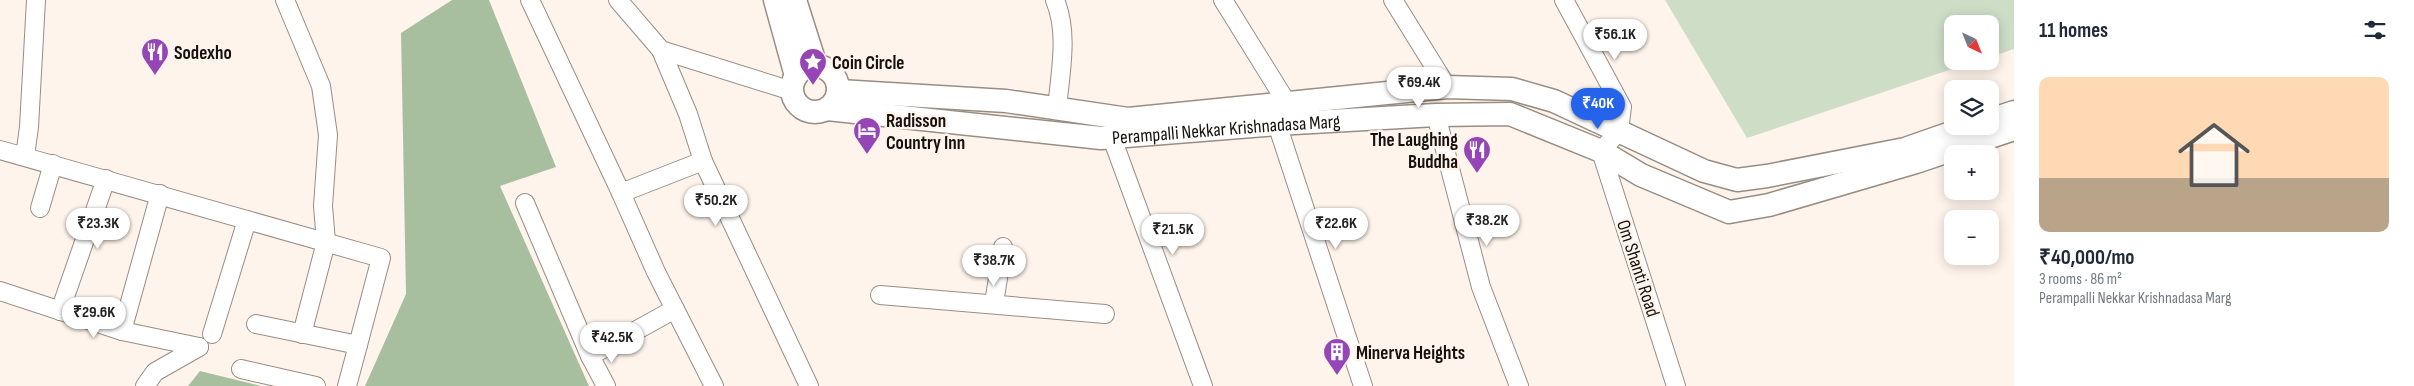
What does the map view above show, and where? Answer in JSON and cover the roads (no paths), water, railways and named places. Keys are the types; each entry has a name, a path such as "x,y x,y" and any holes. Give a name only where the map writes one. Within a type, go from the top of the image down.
{"main road":[{"path":"775,0 798,105 804,110 811,112 833,100 836,76 830,71 816,66 808,66 794,83"},
{"path":"795,0 816,66"},
{"name":"Perampalli Nekkar Krishnadasa Marg","path":"833,100 1006,101 1128,119 1447,87 1512,89 1554,101 1704,171 1737,180 1767,176 1904,149 1945,135"},
{"name":"Perampalli Nekkar Krishnadasa Marg","path":"833,100 1112,138 1277,124 1436,115 1510,114 1601,151 1641,176 1729,212 1769,205 1916,162 2014,129"},
{"path":"1999,117 2014,112"}],"street":[{"path":"24,156 29,127 36,0"},
{"path":"285,0 321,86 328,135 323,206 326,242 302,334"},
{"path":"530,0 675,309 714,386"},
{"path":"618,0 661,50 688,114 703,161 809,386"},
{"path":"1055,0 1062,22 1063,42 1057,109"},
{"path":"1223,0 1287,103"},
{"path":"1392,0 1447,87"},
{"path":"1564,0 1622,107 1619,131 1601,151"},
{"path":"661,50 794,83"},
{"path":"738,74 794,83"},
{"path":"1436,115 1481,287 1519,386"},
{"path":"1277,124 1363,386"},
{"path":"1112,138 1203,386"},
{"path":"0,150 381,258 347,386"},
{"name":"Om Shanti Road","path":"1601,151 1676,386"},
{"path":"621,193 703,161"},
{"path":"40,208 53,164"},
{"path":"60,311 106,179"},
{"path":"122,331 160,194"},
{"path":"526,203 590,356 606,386"},
{"path":"212,334 248,220"},
{"path":"994,304 1003,247"},
{"path":"0,291 122,331 199,347 155,372 146,386"},
{"path":"880,295 1105,314"},
{"path":"590,356 675,309"},
{"path":"256,324 358,344"},
{"path":"241,369 316,386"}],"place":[{"name":"Sodexho","path":"155,76"},
{"name":"Coin Circle","path":"813,86"},
{"name":"Radisson Country Inn","path":"867,155"},
{"name":"The Laughing Buddha","path":"1477,174"},
{"name":"Minerva Heights","path":"1337,376"}]}
